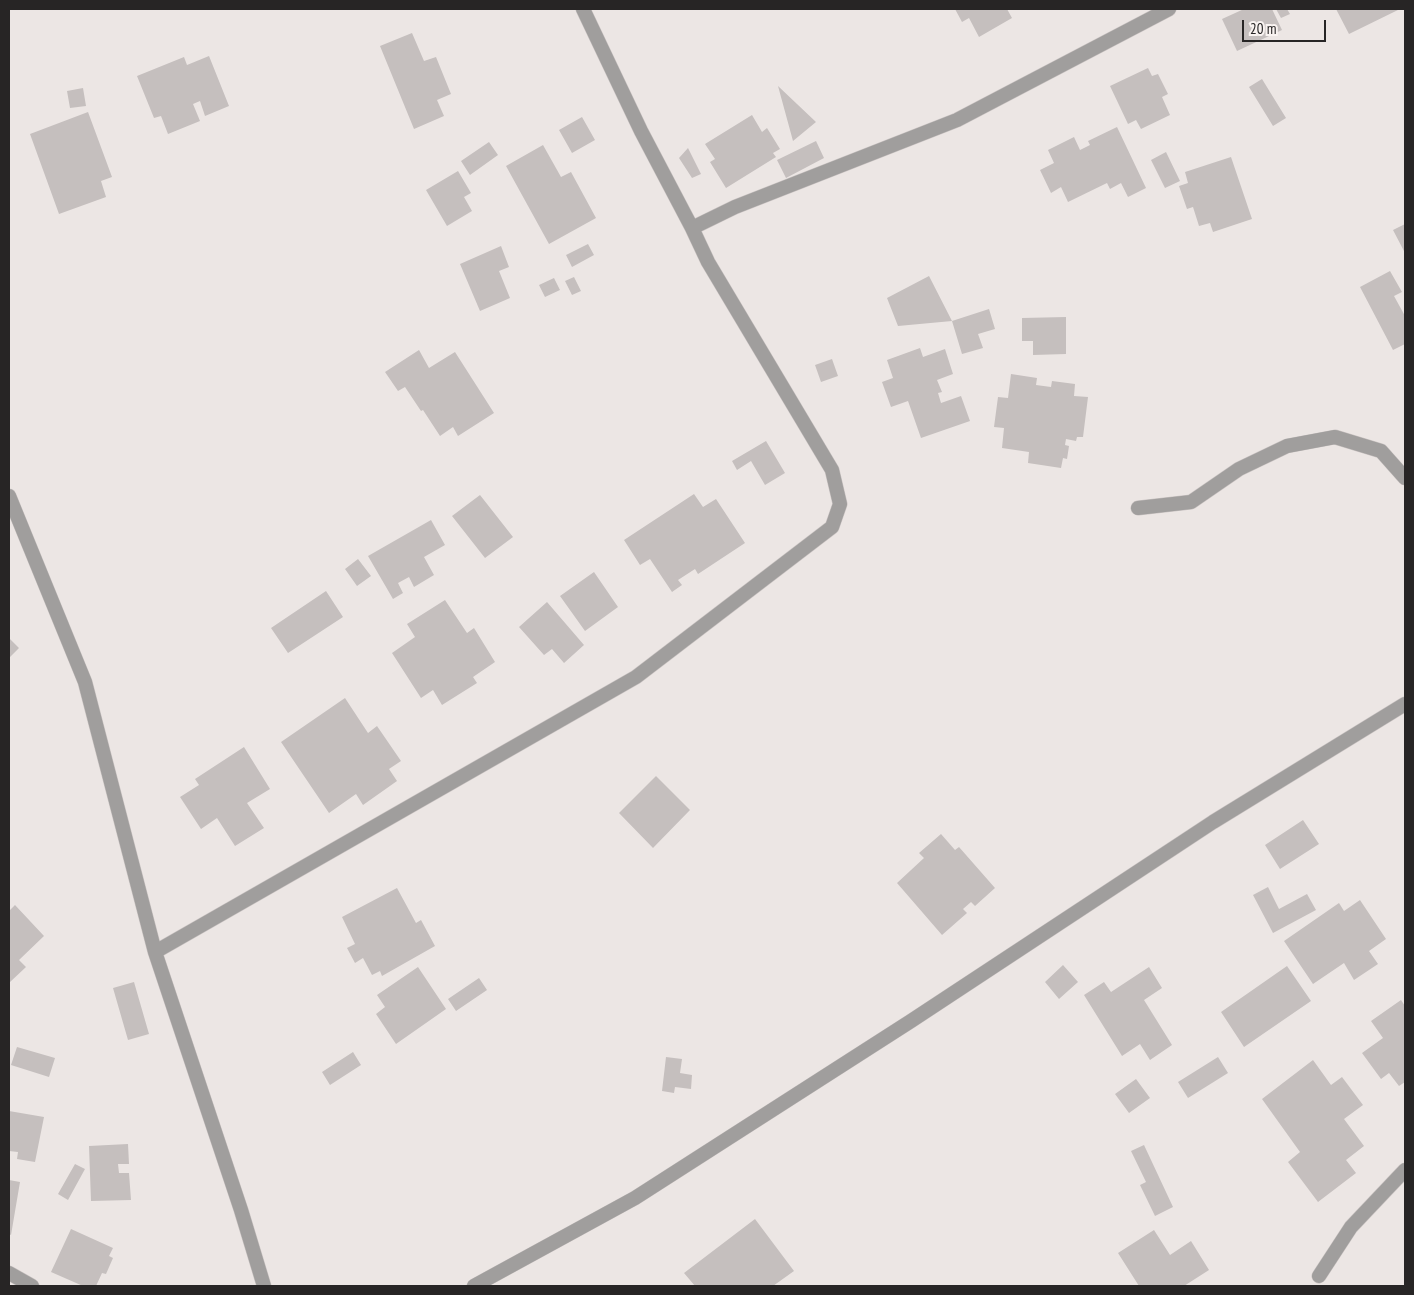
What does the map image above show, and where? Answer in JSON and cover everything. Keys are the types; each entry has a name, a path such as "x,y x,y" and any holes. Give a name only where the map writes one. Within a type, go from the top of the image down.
{"street":[{"path":"155,952 636,677 832,527 840,504 832,470 708,262 583,9"},
{"path":"692,228 735,207 957,120 1169,9"},
{"path":"1138,508 1191,502 1239,469 1287,446 1335,438 1381,451 1405,478"},
{"path":"9,496 84,682 155,952 241,1210 264,1286"},
{"path":"474,1286 635,1198 912,1021 1213,822 1405,704"},
{"path":"1318,1276 1351,1227 1405,1170"},
{"path":"9,1273 32,1286"}],"building":[{"path":"955,9 1007,9 1012,18 979,37 969,18 962,22"},
{"path":"1244,9 1272,9 1282,30 1237,51 1222,19"},
{"path":"1276,9 1287,9 1290,14 1281,18"},
{"path":"1336,9 1400,9 1349,34"},
{"path":"412,33 424,61 436,57 451,94 437,100 444,116 414,129 380,46"},
{"path":"209,56 229,106 205,116 200,101 193,104 200,121 168,134 161,116 154,118 137,76 184,57 187,65"},
{"path":"1148,68 1152,76 1158,74 1168,94 1162,97 1170,115 1141,129 1136,120 1128,124 1110,86"},
{"path":"1262,79 1286,118 1273,126 1249,87"},
{"path":"778,86 816,122 793,141"},
{"path":"83,88 86,106 70,108 67,91"},
{"path":"88,112 112,177 101,181 106,197 59,214 30,134"},
{"path":"752,115 762,132 767,128 780,149 773,153 776,157 726,188 710,162 715,159 705,144"},
{"path":"582,117 595,140 572,153 559,130"},
{"path":"1117,127 1146,188 1128,197 1121,183 1110,189 1107,183 1068,202 1061,187 1051,193 1040,170 1054,163 1048,150 1074,137 1080,150 1090,145 1088,141"},
{"path":"816,141 824,158 786,178 777,160"},
{"path":"489,142 498,155 470,175 461,161"},
{"path":"543,145 561,177 571,172 596,218 549,244 506,166"},
{"path":"688,148 701,174 692,178 679,158"},
{"path":"1166,152 1180,181 1165,188 1151,160"},
{"path":"1231,157 1252,219 1213,232 1210,223 1199,226 1193,207 1187,209 1179,186 1188,183 1185,172"},
{"path":"458,171 471,193 464,197 472,211 447,226 426,190"},
{"path":"1405,224 1405,253 1393,230"},
{"path":"588,244 594,255 572,267 566,255"},
{"path":"501,246 509,267 499,271 510,298 480,311 460,264"},
{"path":"1390,271 1402,292 1394,296 1405,316 1405,344 1393,350 1360,287"},
{"path":"929,276 952,321 898,326 887,298"},
{"path":"574,277 581,291 572,295 565,281"},
{"path":"554,278 560,290 545,297 539,285"},
{"path":"989,309 995,329 978,334 983,348 962,354 952,321"},
{"path":"1066,317 1066,354 1033,355 1033,341 1022,341 1022,318"},
{"path":"920,348 923,357 945,349 953,374 937,380 942,392 938,393 941,403 961,396 970,421 921,438 908,401 891,407 882,382 893,378 887,360"},
{"path":"419,350 429,368 455,352 494,413 458,436 453,427 440,436 405,387 398,391 385,372"},
{"path":"832,359 838,376 821,382 815,365"},
{"path":"1011,374 1037,378 1036,385 1051,387 1052,381 1075,384 1074,396 1088,397 1083,437 1077,437 1076,441 1066,439 1065,445 1069,446 1067,459 1063,458 1061,468 1028,463 1029,452 1002,448 1004,428 994,427 998,397 1008,398"},
{"path":"766,441 785,473 765,485 751,461 737,470 732,461"},
{"path":"694,494 703,507 716,499 745,543 698,574 695,569 678,580 682,585 672,592 650,559 640,565 624,540"},
{"path":"480,495 513,537 485,558 452,516"},
{"path":"431,520 445,545 424,557 434,575 414,587 409,577 398,583 403,593 393,599 368,556"},
{"path":"358,559 371,576 357,586 345,569"},
{"path":"594,572 618,607 585,631 560,596"},
{"path":"326,591 343,617 288,653 271,628"},
{"path":"445,600 467,633 474,628 495,662 473,677 477,683 442,705 433,690 421,698 392,653 415,637 407,624"},
{"path":"547,602 584,645 564,663 552,649 544,655 519,627"},
{"path":"9,638 19,648 9,658"},
{"path":"345,698 368,733 377,726 401,761 389,769 397,781 363,805 356,794 329,813 281,742"},
{"path":"244,747 270,789 247,803 264,828 235,846 217,818 201,829 180,797 199,785 195,779"},
{"path":"656,776 690,810 653,848 619,813"},
{"path":"1303,820 1319,844 1280,869 1265,845"},
{"path":"941,834 955,850 959,847 995,888 975,906 971,902 963,909 967,913 942,935 897,883 924,858 919,853"},
{"path":"1268,887 1279,909 1307,894 1316,910 1273,933 1253,895"},
{"path":"397,888 416,923 421,920 435,946 382,976 380,971 372,975 363,958 355,963 347,948 355,944 342,917"},
{"path":"1360,900 1386,939 1369,951 1378,964 1354,980 1344,963 1313,984 1284,941 1339,903 1344,911"},
{"path":"15,905 44,936 19,960 26,967 9,983 9,911"},
{"path":"1063,965 1078,982 1059,999 1045,982"},
{"path":"1287,966 1311,1001 1244,1047 1221,1012"},
{"path":"418,967 446,1009 396,1044 376,1014 385,1007 377,995"},
{"path":"1149,967 1162,988 1144,1000 1172,1045 1150,1060 1140,1044 1122,1056 1084,995 1104,982 1111,992"},
{"path":"479,978 487,990 456,1011 448,999"},
{"path":"134,982 149,1034 128,1040 113,988"},
{"path":"1401,1000 1405,1006 1405,1082 1399,1086 1389,1073 1381,1079 1362,1053 1383,1038 1371,1021"},
{"path":"17,1047 55,1058 49,1077 11,1065"},
{"path":"353,1052 361,1065 330,1085 322,1072"},
{"path":"666,1057 682,1059 680,1073 692,1075 691,1089 675,1087 674,1093 662,1091"},
{"path":"1218,1057 1228,1073 1188,1098 1178,1082"},
{"path":"1313,1060 1331,1085 1342,1077 1363,1105 1344,1119 1364,1146 1346,1160 1356,1173 1318,1202 1288,1162 1300,1152 1262,1099"},
{"path":"1136,1079 1150,1098 1129,1113 1115,1094"},
{"path":"9,1111 44,1117 35,1162 17,1159 18,1152 9,1151"},
{"path":"128,1144 129,1164 118,1164 119,1173 129,1173 131,1200 91,1201 89,1146"},
{"path":"1144,1145 1173,1207 1155,1216 1140,1185 1146,1182 1131,1151"},
{"path":"75,1164 85,1169 68,1200 58,1194"},
{"path":"9,1180 20,1182 11,1235 9,1234"},
{"path":"755,1219 794,1271 773,1286 695,1286 684,1273"},
{"path":"71,1229 113,1248 109,1256 113,1258 106,1274 102,1273 96,1286 83,1286 51,1272"},
{"path":"1154,1230 1170,1255 1191,1241 1209,1270 1184,1286 1139,1286 1118,1253"}]}
